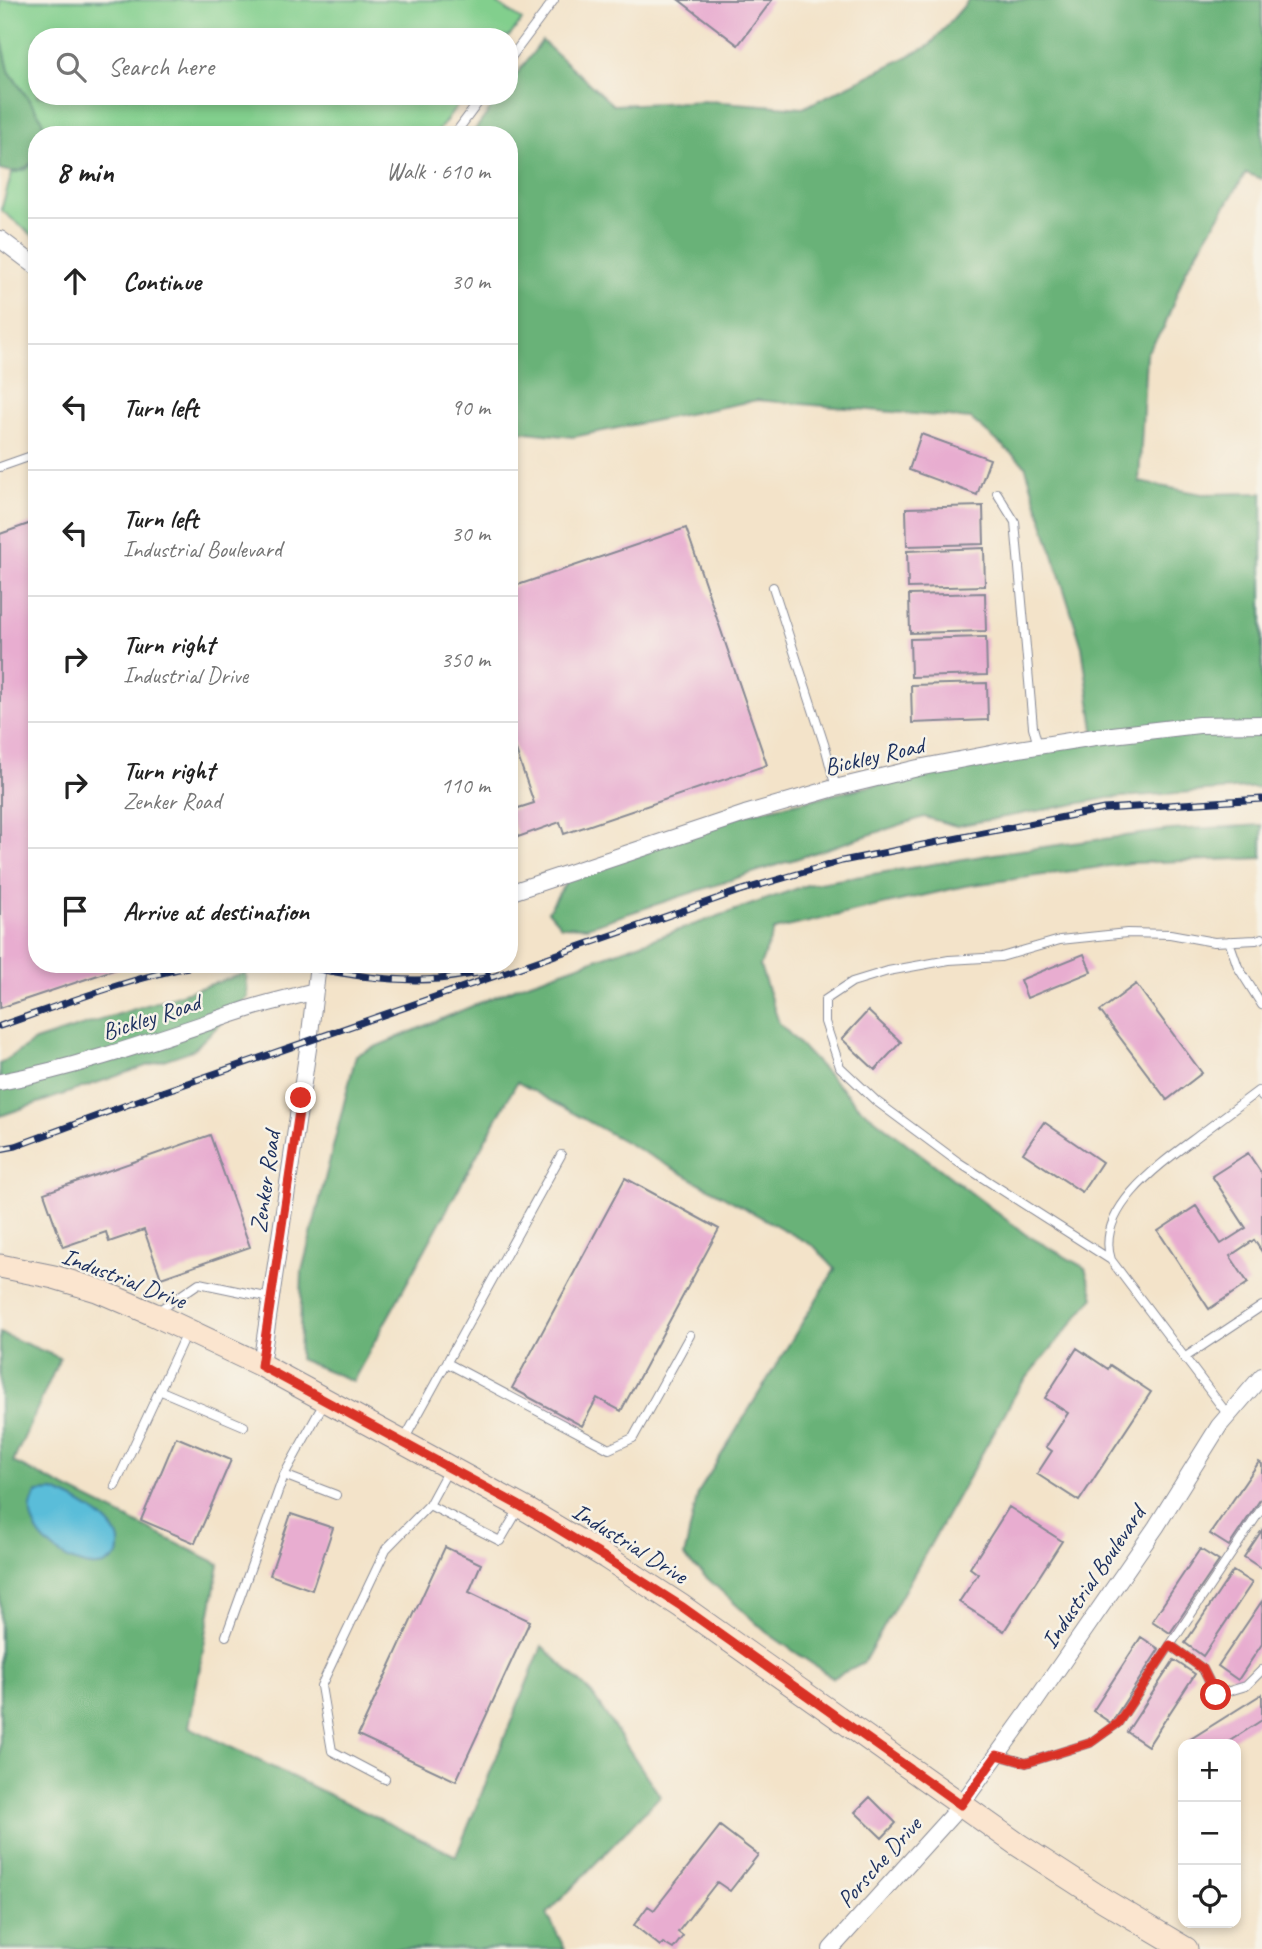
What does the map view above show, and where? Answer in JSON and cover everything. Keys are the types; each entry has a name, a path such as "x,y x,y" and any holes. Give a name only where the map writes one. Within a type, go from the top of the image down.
{"street":[{"path":"0,239 28,260"},
{"name":"Bickley Road","path":"518,890 745,814 918,768 1095,737 1199,725 1262,724"},
{"name":"Zenker Road","path":"261,1366 317,973"},
{"name":"Bickley Road","path":"0,1082 124,1051 251,1008 315,991"},
{"name":"Industrial Drive","path":"0,1266 75,1283 153,1314 326,1400 520,1506 681,1606 961,1805 1105,1901 1186,1949"},
{"name":"Industrial Boulevard","path":"961,1805 1156,1527 1219,1426 1262,1376"},
{"name":"Porsche Drive","path":"831,1949 961,1805"}],"lane":[{"path":"518,48 554,0"},
{"path":"461,126 476,105"},
{"path":"0,467 28,457"},
{"path":"997,493 1015,522 1033,727 1038,746"},
{"path":"773,587 827,750 836,788"},
{"path":"1111,1260 958,1162 876,1101 840,1067 825,1022 825,1000 852,982 888,971 949,960 1000,957 1060,940 1127,933 1170,934 1214,942 1256,940 1262,937"},
{"path":"1229,941 1238,968 1262,1005"},
{"path":"1228,1415 1111,1260 1107,1248 1109,1234 1117,1215 1133,1190 1154,1169 1258,1091 1262,1097"},
{"path":"403,1443 562,1154"},
{"path":"153,1314 199,1283 271,1298"},
{"path":"1184,1358 1262,1306"},
{"path":"115,1486 187,1330"},
{"path":"447,1363 609,1449 633,1437 690,1335"},
{"path":"159,1390 244,1426"},
{"path":"226,1636 284,1475 326,1400"},
{"path":"384,1779 332,1751 321,1686 386,1549 429,1505 450,1468"},
{"path":"284,1475 336,1495"},
{"path":"429,1505 500,1541 520,1506"},
{"path":"997,1755 1026,1763 1090,1743 1118,1723 1262,1508"},
{"path":"1170,1645 1203,1669 1216,1695 1246,1686 1262,1670"}],"green space":[{"path":"0,0 495,0 522,20 516,28 28,28 28,99 9,71 0,32"},
{"path":"969,0 1262,0 1262,179 1246,173 1186,270 1164,327 1146,354 1139,482 1202,494 1262,493 1262,787 1108,798 956,826 924,817 587,927 561,926 548,911 572,872 745,814 1095,736 1082,647 1025,465 971,419 757,400 573,437 518,431 518,126 478,126 493,105 518,105 518,72 542,41 613,105 708,101 803,108 929,46"},
{"path":"0,32 9,71 28,99 28,105 32,105 42,119 43,126 28,126 28,167 16,172 0,169"},
{"path":"32,105 458,105 442,126 43,126 42,119"},
{"path":"27,169 28,232 1,210 12,173"},
{"path":"1262,825 1262,858 1130,863 965,886 774,930 760,966 779,1023 858,1106 1025,1234 1085,1268 1094,1297 1020,1386 864,1662 833,1678 766,1632 684,1557 698,1493 835,1269 815,1247 517,1082 353,1381 299,1359 302,1271 356,1055 522,985 807,885 1006,852 1170,830"},
{"path":"246,973 248,997 193,1050 0,1116 0,1064 35,1041"},
{"path":"0,1333 60,1358 13,1462 219,1564 189,1727 456,1856 542,1646 592,1694 660,1796 547,1914 565,1949 0,1949","holes":["54,1491 90,1510 107,1523 118,1538 118,1555 38,1492"]}],"water":[{"path":"54,1491 100,1516 114,1530 119,1544 118,1555 104,1565 90,1566 61,1555 48,1544 32,1519 31,1505 38,1492"}],"building":[{"path":"679,0 772,0 738,45"},
{"path":"921,434 990,459 977,495 909,470"},
{"path":"983,506 984,544 907,546 906,508"},
{"path":"28,524 28,973 104,973 0,1008 0,534"},
{"path":"686,528 767,765 564,834 560,822 518,837 518,808 534,803 518,756 518,585"},
{"path":"984,548 985,586 908,588 907,551"},
{"path":"985,593 986,631 910,633 909,595"},
{"path":"986,637 987,675 911,677 910,639"},
{"path":"987,683 988,720 912,723 911,685"},
{"path":"1084,954 1091,972 1027,998 1020,980"},
{"path":"1136,984 1202,1073 1167,1100 1100,1011"},
{"path":"868,1011 901,1042 875,1070 842,1039"},
{"path":"1044,1122 1102,1162 1082,1192 1023,1153"},
{"path":"210,1135 250,1247 161,1278 144,1230 109,1242 106,1232 63,1247 44,1193"},
{"path":"1248,1153 1262,1174 1262,1252 1254,1240 1230,1256 1248,1283 1209,1309 1158,1231 1196,1206 1221,1244 1246,1228 1212,1176"},
{"path":"625,1178 719,1229 621,1411 597,1398 582,1426 512,1388"},
{"path":"1077,1348 1108,1369 1110,1365 1151,1392 1079,1501 1037,1474 1052,1451 1046,1447 1068,1413 1045,1398"},
{"path":"176,1437 231,1460 195,1543 141,1520"},
{"path":"1259,1462 1262,1464 1262,1497 1229,1546 1210,1534"},
{"path":"1009,1507 1062,1541 1004,1631 959,1602 978,1574 970,1568"},
{"path":"291,1514 333,1528 312,1590 270,1575"},
{"path":"1262,1530 1262,1569 1244,1557"},
{"path":"445,1547 481,1564 469,1592 530,1621 456,1781 358,1735"},
{"path":"1200,1549 1219,1561 1170,1633 1152,1621"},
{"path":"1233,1571 1252,1583 1203,1656 1185,1643"},
{"path":"1262,1601 1262,1644 1238,1680 1218,1666"},
{"path":"1141,1637 1159,1649 1111,1723 1093,1711"},
{"path":"1174,1660 1195,1674 1148,1746 1127,1732"},
{"path":"1262,1694 1262,1720 1233,1739 1191,1739"},
{"path":"870,1797 896,1823 882,1838 855,1812"},
{"path":"720,1826 758,1855 730,1891 717,1882 678,1932 683,1936 673,1949 663,1943 660,1946 634,1925 648,1906 654,1910"}],"railway":[{"path":"518,968 739,891 842,861 1104,809 1262,799"},
{"path":"0,1026 161,973"},
{"path":"343,973 401,980 438,979 480,973"},
{"path":"0,1149 16,1146 159,1093 504,973"}],"route":[{"path":"301,1098 261,1366 520,1506 606,1558 681,1606 961,1805 997,1755 1026,1763 1090,1743 1118,1723 1170,1645 1203,1669 1216,1695"}]}
